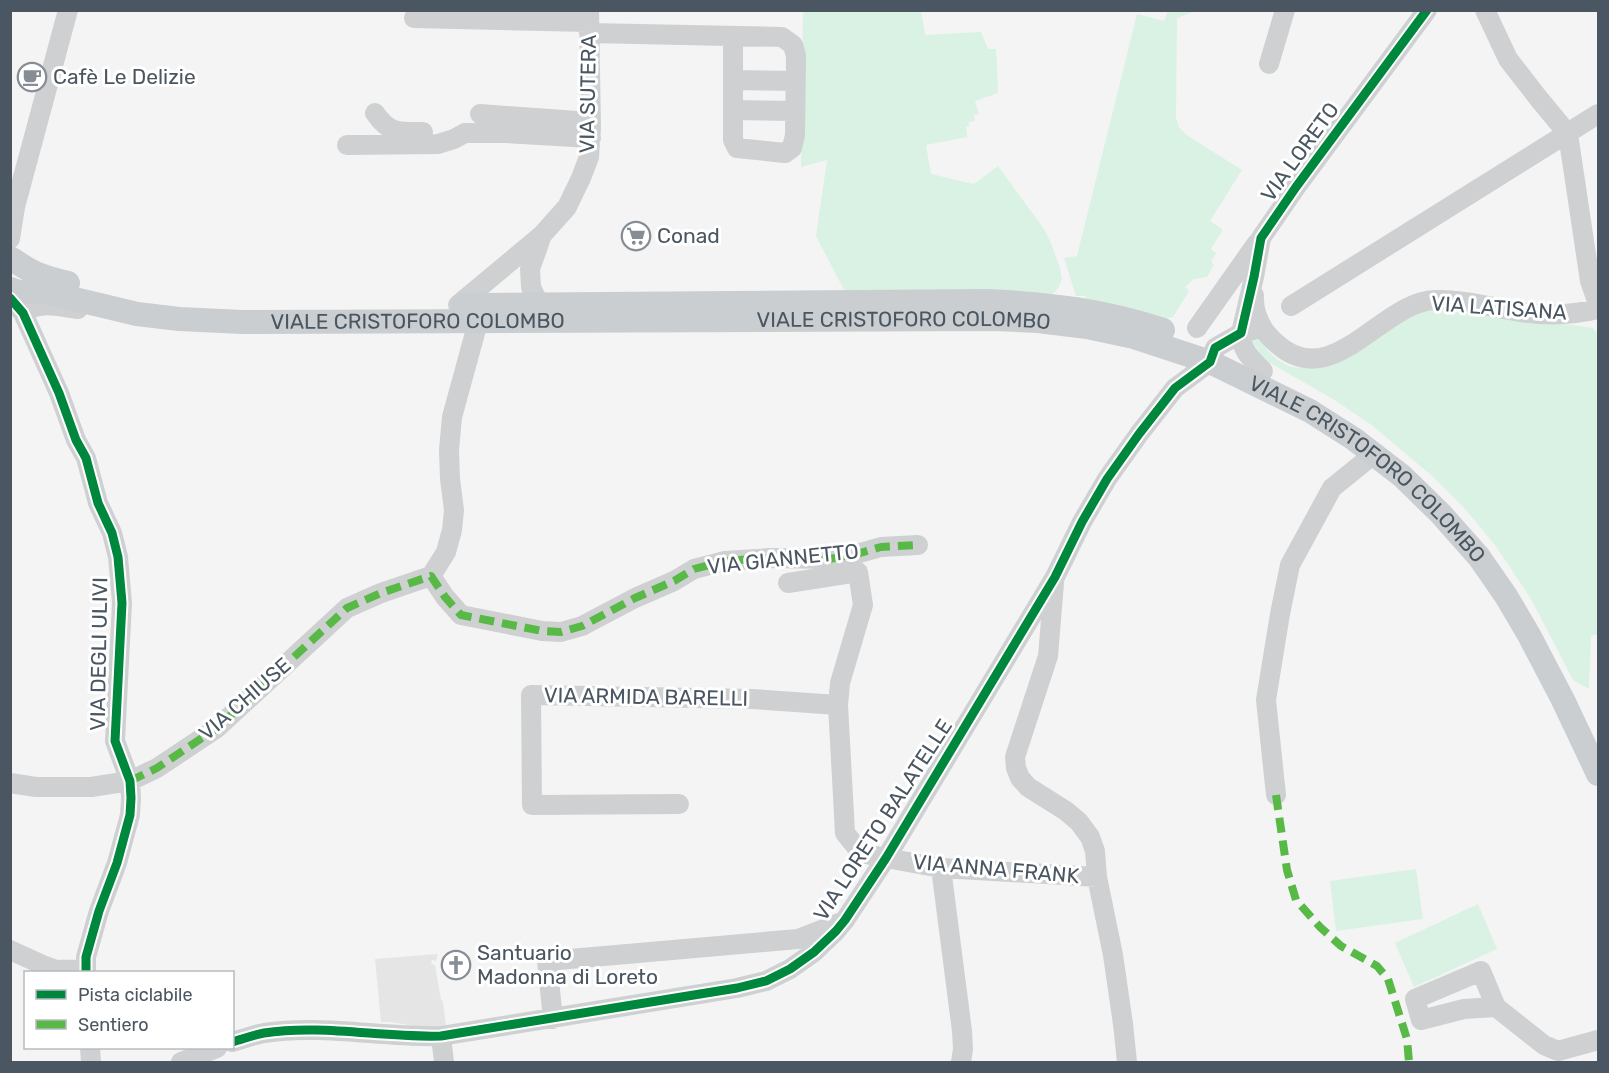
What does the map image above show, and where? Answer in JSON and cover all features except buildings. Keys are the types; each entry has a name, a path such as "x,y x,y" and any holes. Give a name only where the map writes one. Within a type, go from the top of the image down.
{"main road":[{"path":"11,252 15,267 16,298"},
{"name":"VIALE CRISTOFORO COLOMBO","path":"11,252 30,272 42,277 129,297 161,301 237,305 987,301 1033,303 1083,309 1132,320 1213,355 1310,411 1354,439 1402,476 1440,513 1479,557 1506,596 1563,700 1599,774"},
{"name":"VIALE CRISTOFORO COLOMBO","path":"16,298 45,292 137,314 178,319 243,322 994,319 1038,321 1087,327 1213,355 1263,371 1359,427 1406,464 1445,501 1485,546 1513,586 1535,624 1599,753"}],"street":[{"path":"11,252 13,212 68,10"},
{"path":"1269,64 1285,10"},
{"name":"VIA LORETO","path":"1241,333 1261,238 1427,10"},
{"path":"1485,10 1508,58 1568,134 1590,281 1599,304"},
{"path":"414,18 589,22 733,36 782,37 794,45 796,56 795,135 792,148 785,153 737,148 733,140 733,36"},
{"name":"VIA SUTERA","path":"542,235 567,207 589,157 591,130 589,22"},
{"path":"733,80 796,81"},
{"path":"733,110 795,111"},
{"path":"375,113 382,124 399,132 506,133 591,130"},
{"path":"480,114 591,130"},
{"path":"1291,306 1599,114"},
{"path":"347,145 438,144 454,140 465,133"},
{"path":"539,304 531,287 530,269 542,235"},
{"path":"458,305 542,235"},
{"path":"1197,328 1261,238"},
{"name":"VIA LATISANA","path":"1254,277 1253,304 1255,314 1264,329 1271,339 1284,350 1296,356 1311,359 1346,348 1390,318 1432,299 1522,313 1558,315 1599,309"},
{"name":"VIA DEGLI ULIVI","path":"16,298 59,393 76,440 86,458 98,504 112,533 118,557 122,603 116,741 130,781 130,815 86,957 86,971"},
{"path":"431,576 446,552 452,530 454,510 449,450 452,417 478,322"},
{"path":"1263,371 1244,348 1241,333 1264,329"},
{"name":"VIA LORETO BALATELLE","path":"234,1041 262,1033 315,1030 415,1037 441,1036 708,994 766,981 790,969 814,952 836,931 886,858 1055,577 1082,522 1107,479 1175,388 1241,333"},
{"path":"1276,795 1266,700 1290,565 1332,488 1374,454"},
{"name":"VIA GIANNETTO","path":"431,576 444,597 461,615 542,631 561,632 582,626 694,569 725,561 770,558 859,562 881,547 918,545"},
{"path":"788,583 859,562"},
{"name":"VIA ANNA FRANK","path":"859,562 863,605 840,683 838,705 845,833 861,853 941,868 1097,877"},
{"name":"VIA CHIUSE","path":"10,783 36,787 90,787 130,781 157,768 217,728 347,608 381,593 431,576"},
{"path":"1055,577 1048,656 1015,757 1016,768 1020,778 1028,787 1066,811 1079,822 1090,837 1095,851 1097,877 1113,955 1127,1062"},
{"name":"VIA ARMIDA BARELLI","path":"679,804 532,806 531,695 752,699 838,705"},
{"path":"941,868 962,1031 961,1062"},
{"path":"553,1019 547,961 798,939 845,920"},
{"path":"10,950 56,970 86,971"},
{"path":"1496,1007 1544,1045 1558,1051 1599,1040"},
{"path":"441,1036 444,1062"},
{"path":"180,1062 212,1049"}],"shaded area":[{"path":"438,954 436,961 432,960 431,964 435,965 446,1027 435,1029 381,1022 375,959"}],"green space":[{"path":"803,11 921,11 925,35 981,32 988,49 996,49 998,93 975,101 979,114 974,115 975,121 969,122 969,126 966,127 967,137 926,145 931,174 974,184 998,166 1044,229 1051,243 1062,279 1052,295 844,290 816,236 827,160 801,167"},
{"path":"1168,11 1195,11 1177,18 1176,118 1179,127 1185,134 1242,170 1210,221 1223,230 1211,249 1216,253 1211,262 1214,265 1207,277 1194,279 1185,287 1189,291 1173,317 1160,320 1088,303 1085,296 1076,296 1064,258 1077,256 1137,14 1164,21"},
{"path":"1452,308 1593,328 1598,334 1598,634 1591,636 1589,689 1573,680 1531,599 1495,545 1466,510 1432,476 1373,426 1333,399 1270,363 1262,357 1251,339 1260,337 1267,350 1285,364 1291,367 1306,368 1320,363 1422,309"},
{"path":"1416,869 1423,919 1336,931 1330,881"},
{"path":"1478,904 1497,949 1414,987 1395,943"}],"marked path":[{"path":"130,781 157,768 217,728 347,608 381,593 431,576 461,615 542,631 561,632 582,626 694,569 725,561 770,558 830,559 881,547 918,545"},
{"path":"1276,795 1287,870 1296,900 1341,946 1377,966 1388,979 1407,1039 1409,1062"}],"cycle path":[{"path":"234,1041 264,1033 308,1030 441,1036 737,988 766,981 790,969 814,952 845,920 886,858 1055,577 1082,522 1107,479 1175,388 1210,362 1215,348 1241,333 1261,238 1427,10"},
{"path":"10,298 23,313 59,393 76,440 86,458 98,503 112,533 118,557 122,603 115,741 130,781 130,815 86,957 86,971"}],"place":[{"name":"Cafè Le Delizie","path":"32,77"},
{"name":"Conad","path":"636,236"},
{"name":"Santuario Madonna di Loreto","path":"456,965"}]}
